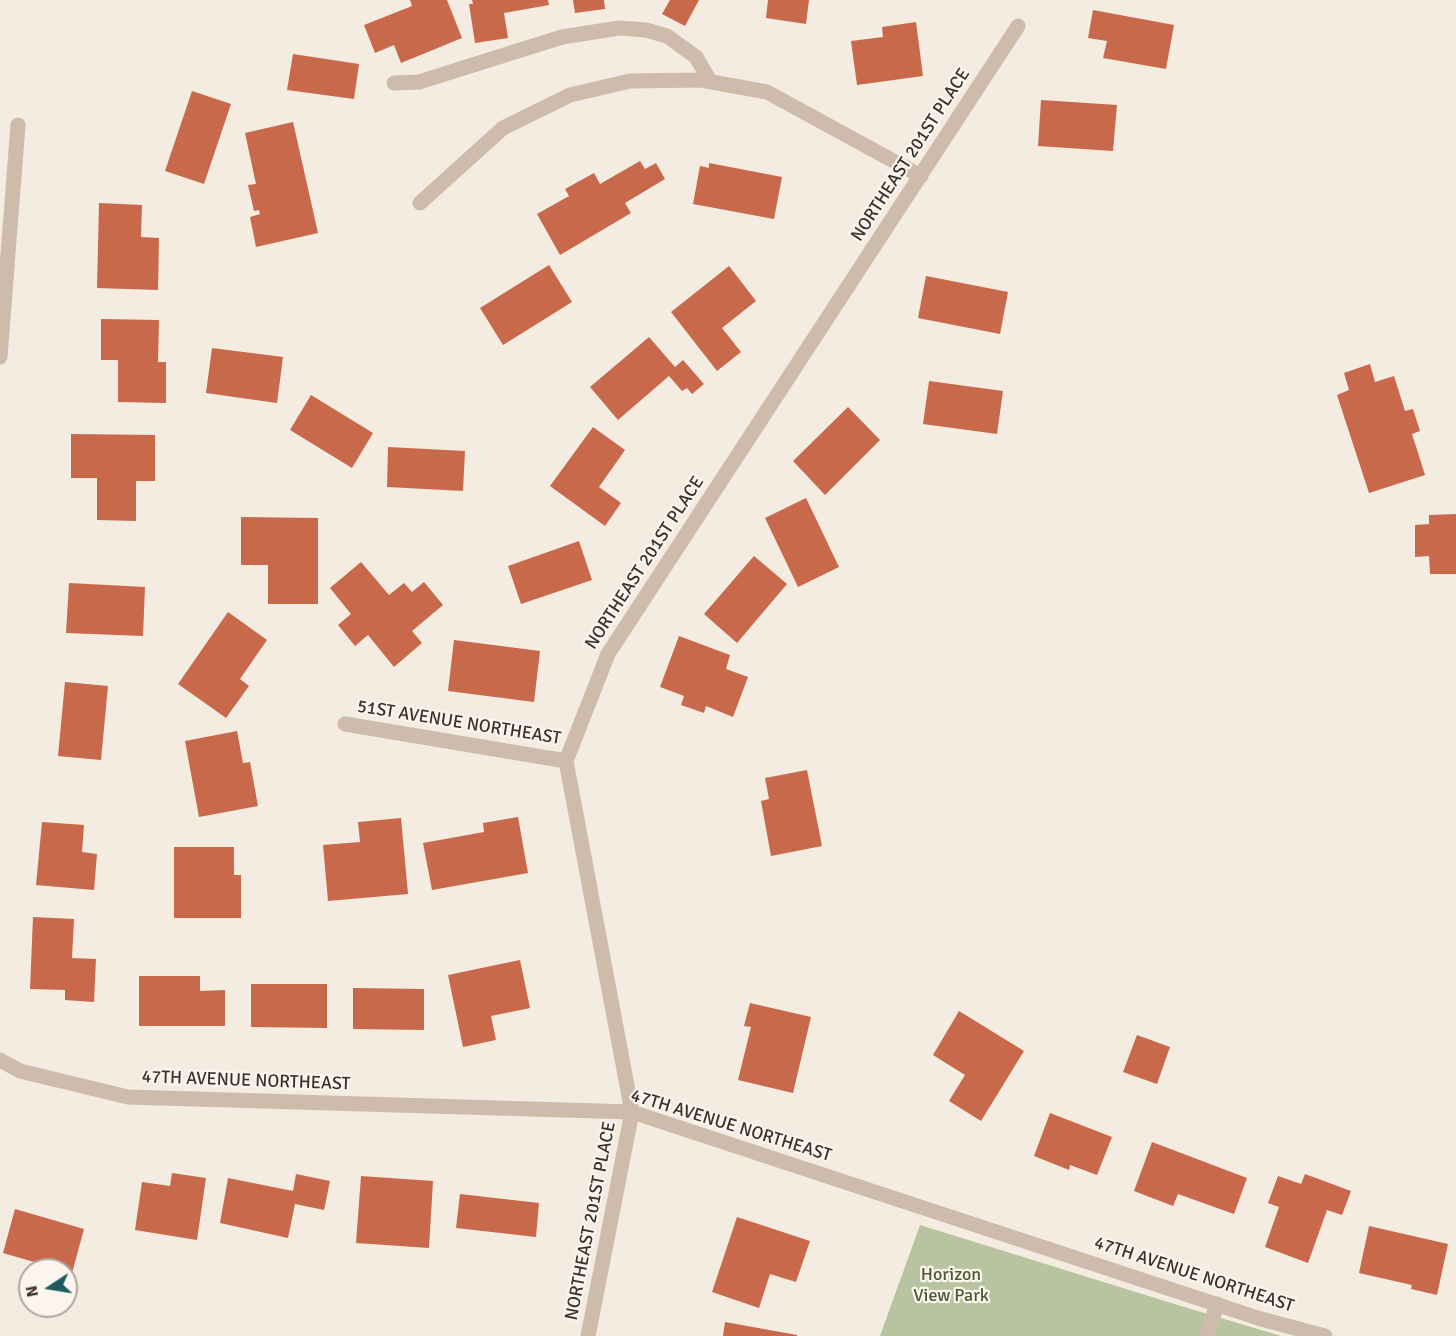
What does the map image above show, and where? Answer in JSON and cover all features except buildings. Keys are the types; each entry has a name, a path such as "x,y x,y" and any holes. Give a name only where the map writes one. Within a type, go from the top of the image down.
{"street":[{"name":"NORTHEAST 201ST PLACE","path":"588,1336 632,1112 566,761 608,654 1018,26"},
{"path":"394,83 419,82 562,37 619,28 667,36 696,57 710,81"},
{"path":"420,203 503,128 570,95 630,81 710,81 767,93 921,176"},
{"path":"0,357 18,125"},
{"name":"51ST AVENUE NORTHEAST","path":"345,724 566,761"},
{"name":"47TH AVENUE NORTHEAST","path":"0,1060 20,1071 128,1097 632,1112 1217,1304 1324,1336"},
{"path":"1207,1336 1217,1304"}],"green space":[{"name":"Horizon View Park","path":"920,1225 1181,1306 1281,1336 880,1336"}]}
